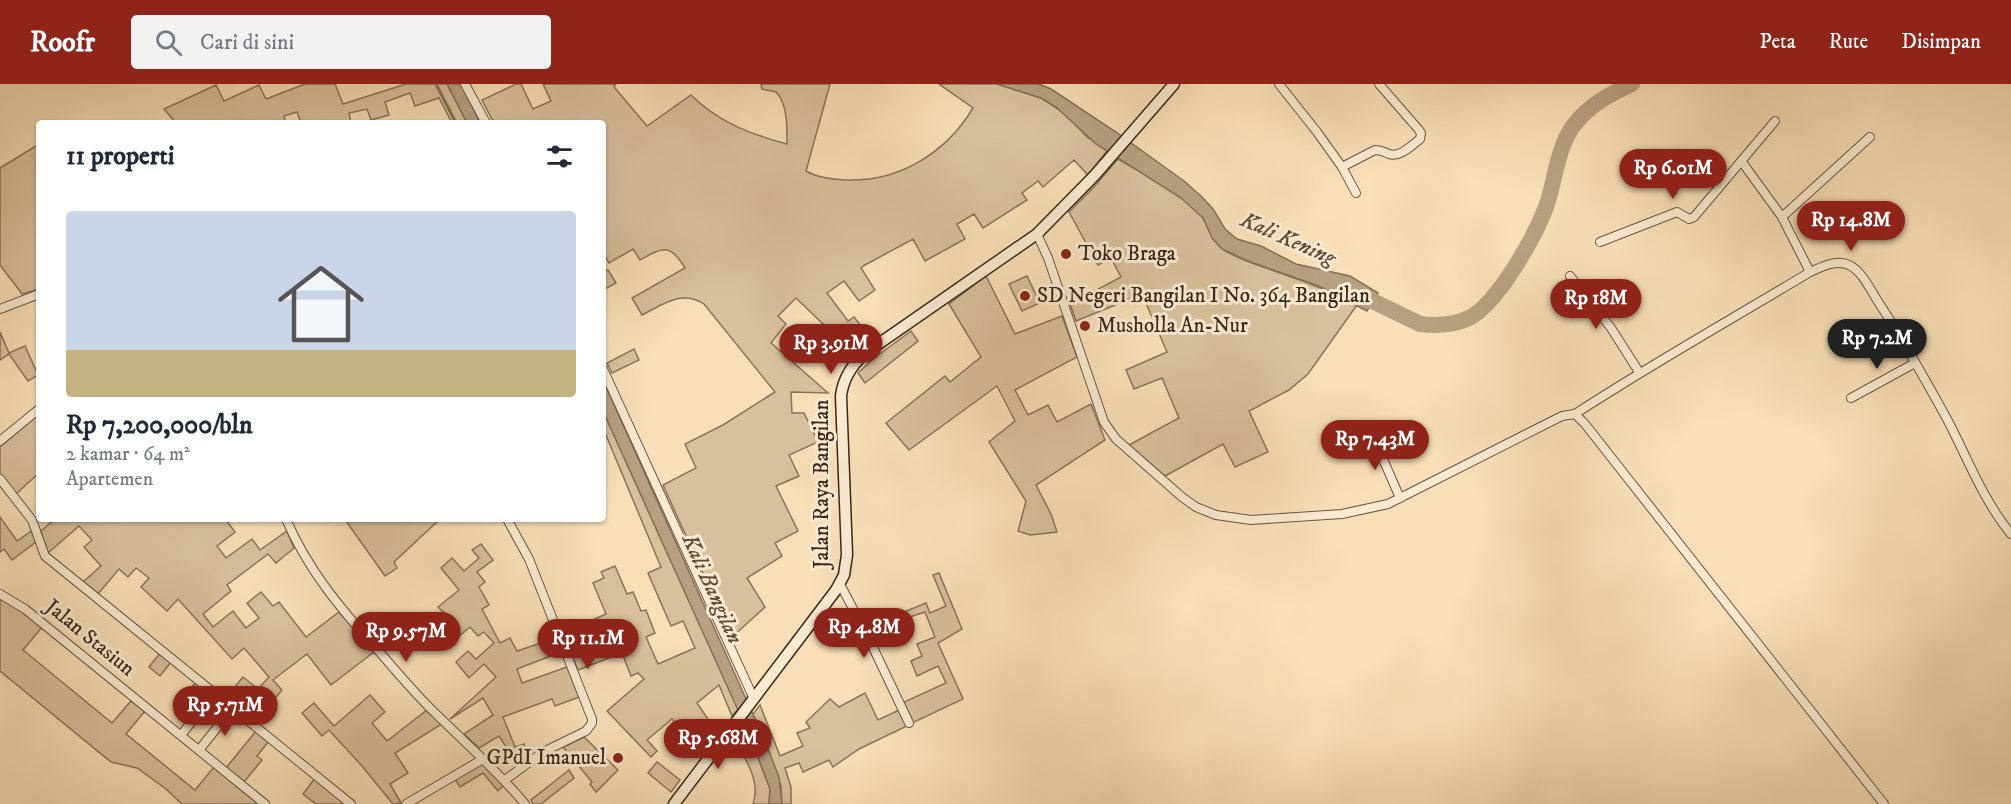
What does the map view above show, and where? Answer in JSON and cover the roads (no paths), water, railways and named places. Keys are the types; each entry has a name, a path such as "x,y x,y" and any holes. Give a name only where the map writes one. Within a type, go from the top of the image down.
{"main road":[{"name":"Jalan Raya Bangilan","path":"674,804 840,584 847,555 841,405 842,388 846,376 864,354 1037,234 1076,196 1174,84"}],"street":[{"path":"465,84 484,120"},
{"path":"1278,84 1317,132 1356,193"},
{"path":"1341,167 1375,150 1393,156 1399,154 1420,139 1419,130 1379,84"},
{"path":"1600,242 1677,212 1691,218 1742,162 1775,121"},
{"path":"1782,217 1870,137"},
{"path":"1742,162 1782,217 1810,272"},
{"path":"1037,234 1048,258 1107,428 1126,449 1182,498 1216,515 1251,520 1352,512 1388,504 1562,416 1575,414 1639,372 1688,346 1810,272 1840,262 1854,268 1889,318 2002,523 2011,534"},
{"path":"1570,276 1611,328 1639,372"},
{"path":"0,309 36,295"},
{"path":"1851,398 1915,363"},
{"path":"606,376 753,701"},
{"path":"0,441 36,411"},
{"path":"1575,414 1884,804"},
{"path":"1372,434 1400,498"},
{"path":"0,479 32,520 45,556 351,804"},
{"path":"287,522 303,556 341,607 407,685 505,780 525,804"},
{"path":"505,780 543,752 586,731 592,723 581,687 529,559 509,522"},
{"path":"840,584 909,723"},
{"name":"Jalan Stasiun","path":"0,594 25,609 266,804"},
{"path":"181,735 214,693"},
{"path":"198,750 232,708"},
{"path":"406,804 483,759"}],"waterway":[{"path":"436,84 454,120"},
{"name":"Kali Kening","path":"1352,291 1420,324 1451,324 1469,318 1480,310 1503,284 1533,235 1546,207 1564,144 1574,125 1600,101 1632,84"}],"place":[{"name":"Toko Braga","path":"1066,254"},
{"name":"SD Negeri Bangilan I No. 364 Bangilan","path":"1025,296"},
{"name":"Musholla An-Nur","path":"1085,326"},
{"name":"GPdI Imanuel","path":"618,758"}],"water label":[{"name":"Kali Bangilan","path":"712,589"}]}
